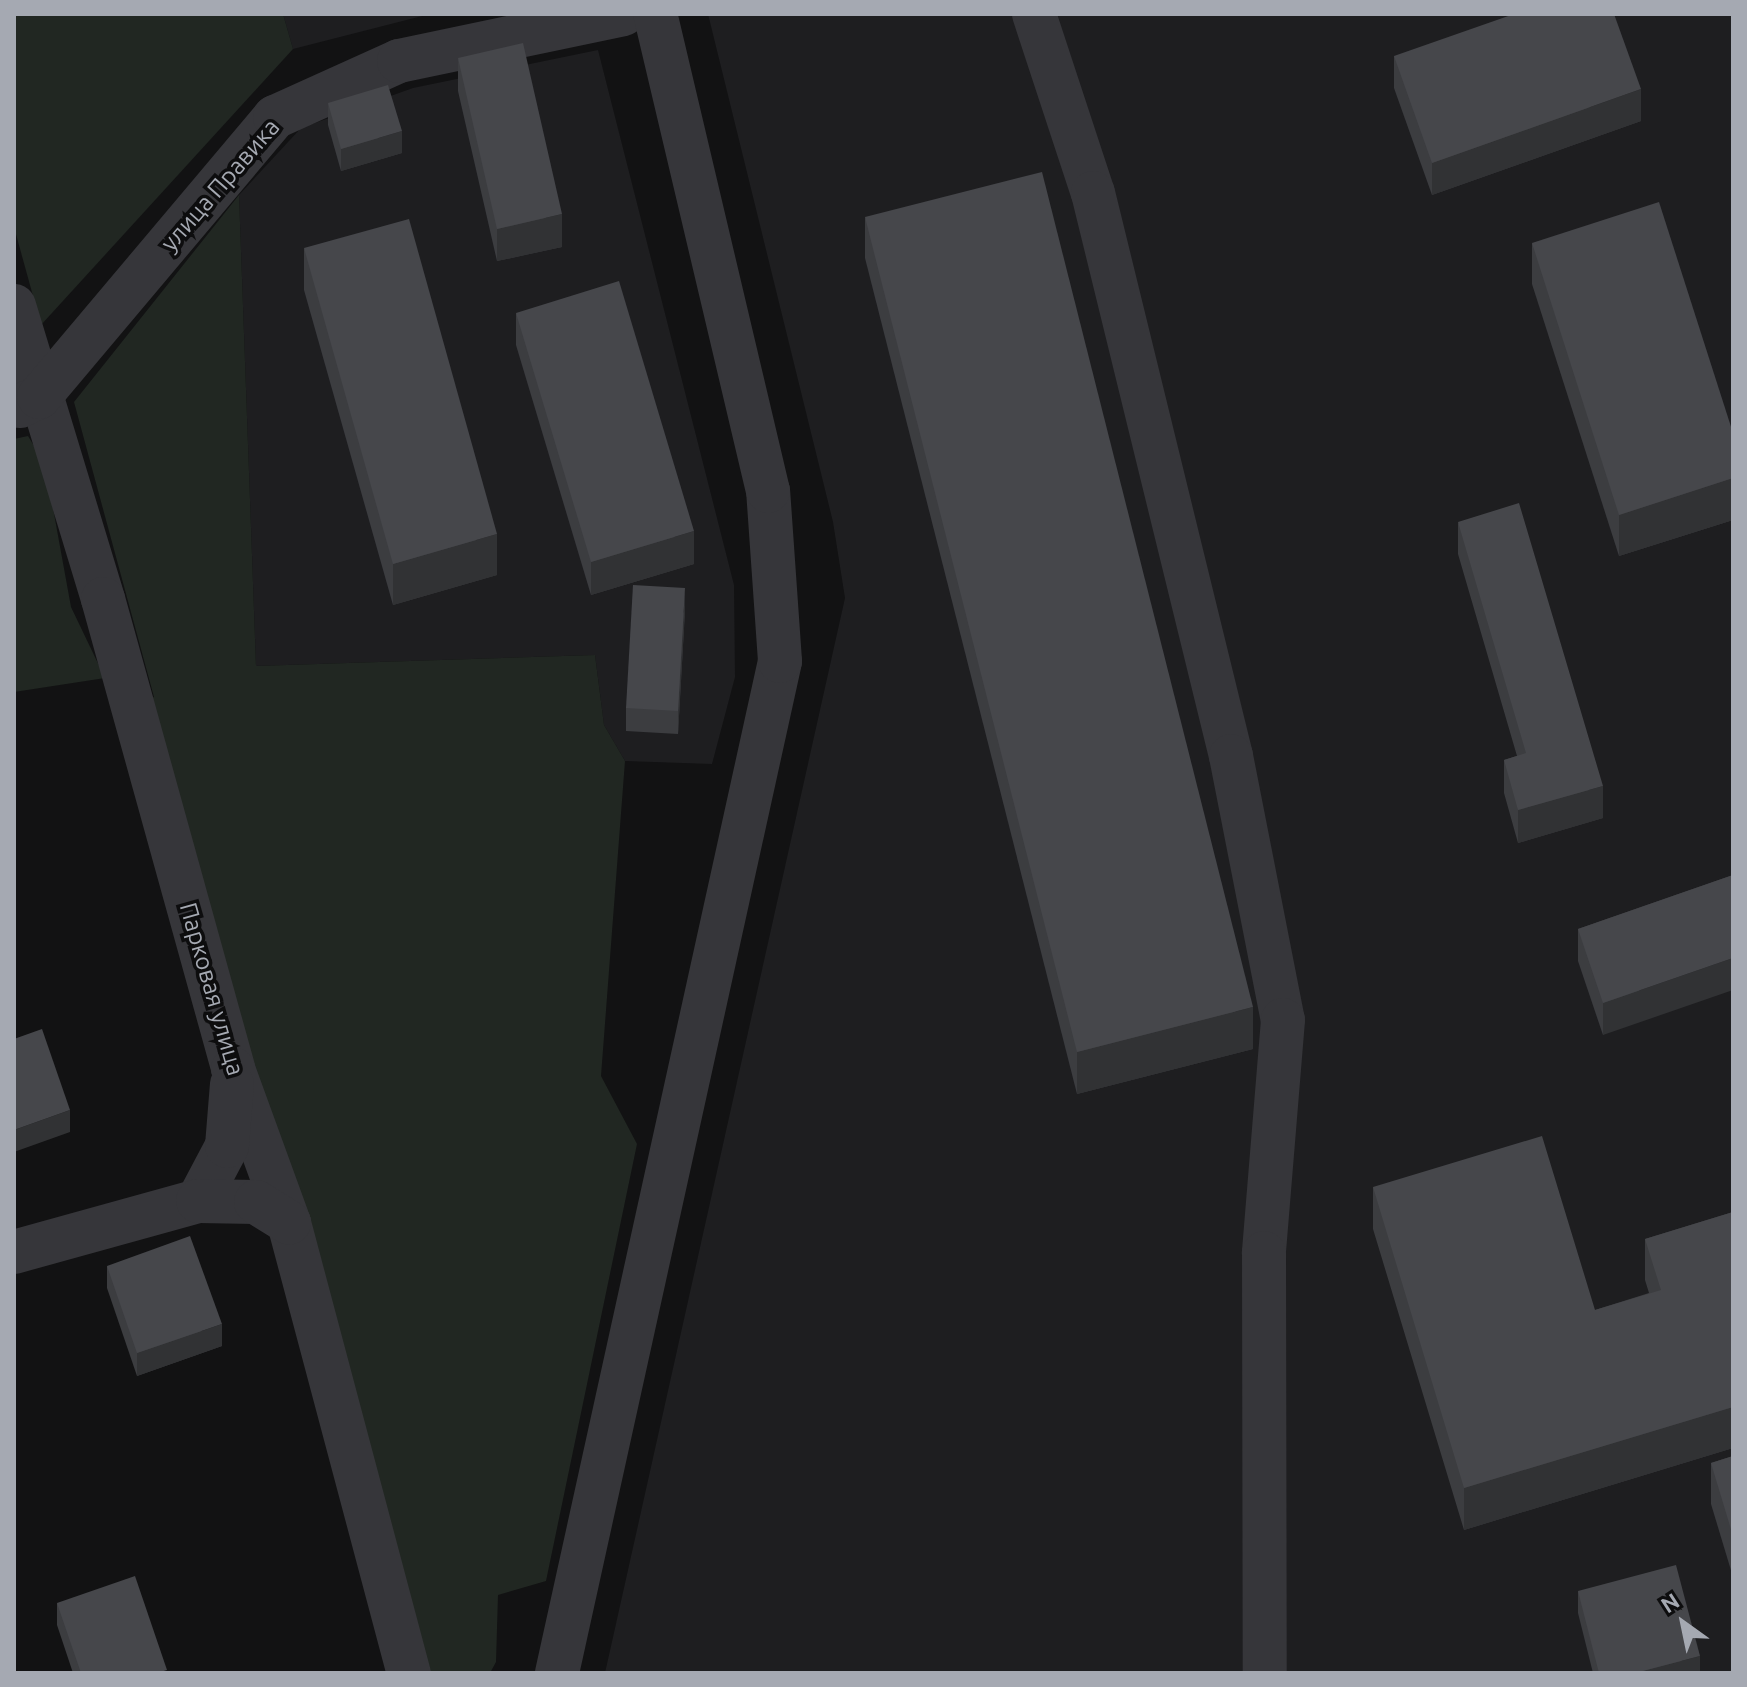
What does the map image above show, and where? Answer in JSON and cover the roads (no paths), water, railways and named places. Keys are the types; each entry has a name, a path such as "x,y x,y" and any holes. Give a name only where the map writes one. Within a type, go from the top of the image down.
{"street":[{"name":"улица Правика","path":"26,403 275,117 399,61 623,14"},
{"path":"557,1673 780,661 768,491 655,14"},
{"path":"1034,14 1100,223 1231,756 1283,1020 1264,1253 1265,1673"},
{"name":"Парковая улица","path":"14,306 26,403 103,599 233,1069 289,1223 409,1673"},
{"path":"198,1201 227,1146 233,1069"},
{"path":"14,1252 198,1201 256,1202 289,1223"}]}
